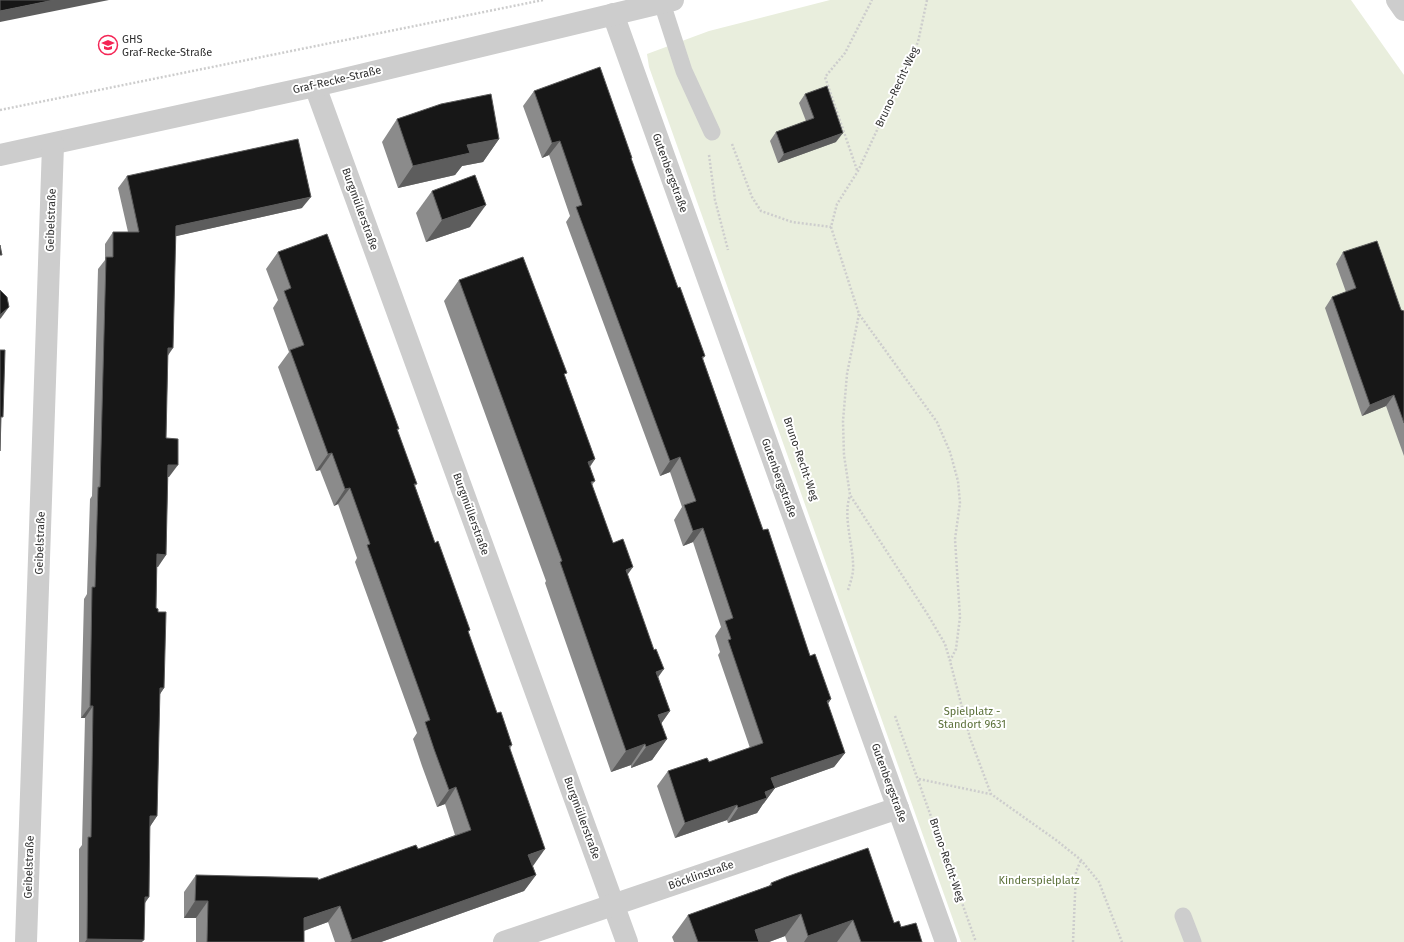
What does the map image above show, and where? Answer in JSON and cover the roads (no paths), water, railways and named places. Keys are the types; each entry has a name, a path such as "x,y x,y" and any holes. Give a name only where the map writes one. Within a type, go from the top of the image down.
{"street":[{"path":"1397,0 1404,10"},
{"name":"Graf-Recke-Straße","path":"0,155 53,145 315,86 667,1"},
{"name":"Gutenbergstraße","path":"613,14 946,942"},
{"name":"Burgmüllerstraße","path":"315,86 627,942"},
{"name":"Geibelstraße","path":"26,942 53,145"},
{"name":"Böcklinstraße","path":"504,942 898,808"}],"lane":[{"path":"667,1 684,71 712,132"},
{"path":"1183,916 1193,942"}],"place":[{"name":"GHS Graf-Recke-Straße","path":"108,45"}],"park label":[{"name":"Spielplatz - Standort 9631","path":"972,717"},
{"name":"Kinderspielplatz","path":"1039,880"}]}
